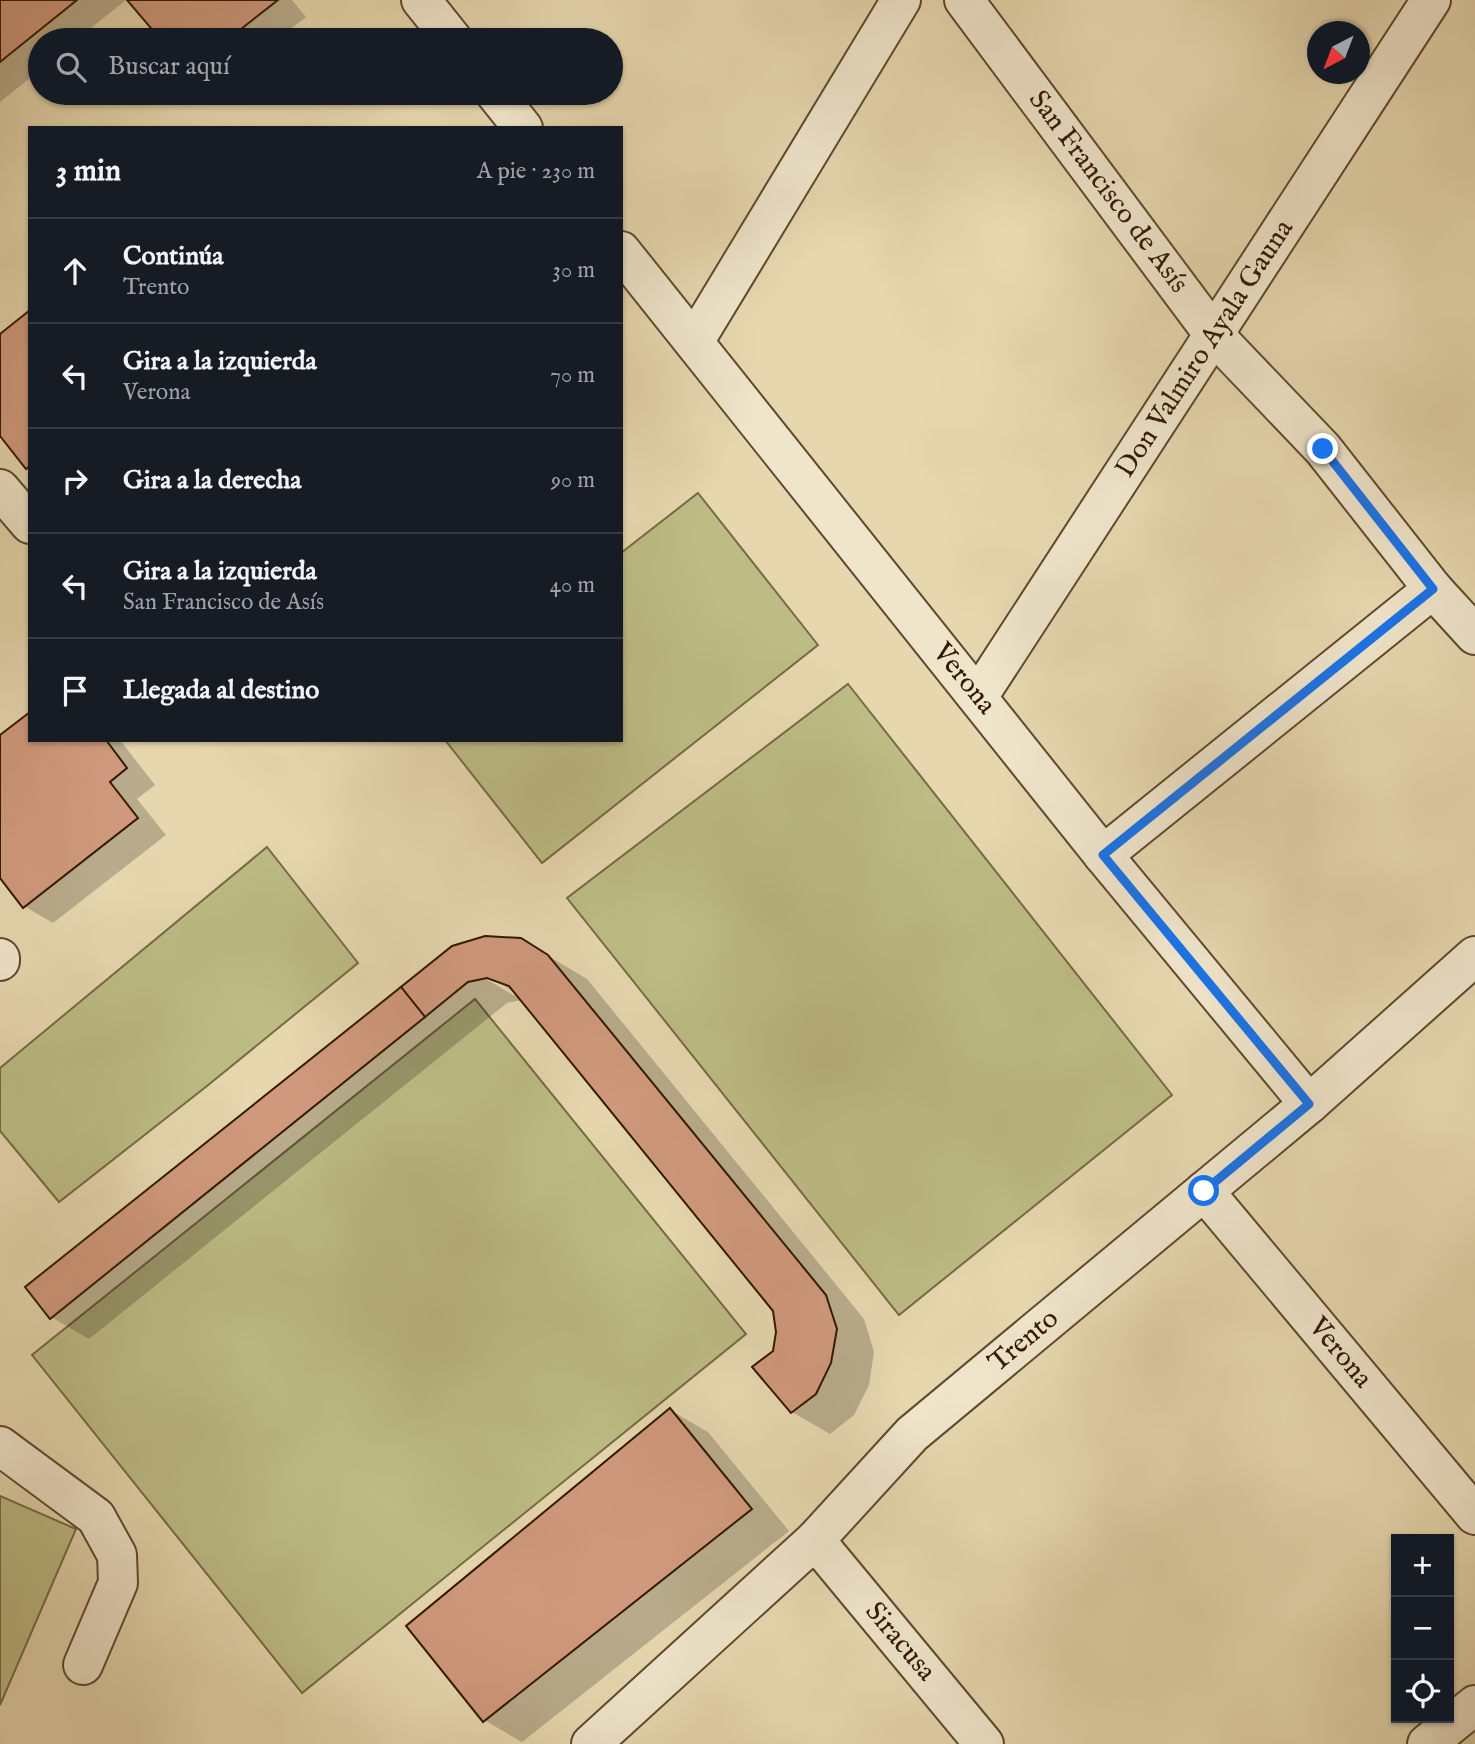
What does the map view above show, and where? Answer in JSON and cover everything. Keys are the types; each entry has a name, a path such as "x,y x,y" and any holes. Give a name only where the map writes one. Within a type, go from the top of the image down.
{"street":[{"path":"421,0 443,28"},
{"path":"694,342 901,0"},
{"name":"San Francisco de Asís","path":"964,0 1214,335 1323,449 1433,589 1475,635"},
{"name":"Don Valmiro Ayala Gauna","path":"978,697 1431,0"},
{"path":"505,105 521,126"},
{"name":"Verona","path":"623,253 1103,855 1309,1104"},
{"path":"0,489 28,522"},
{"path":"1103,855 1433,589"},
{"name":"Trento","path":"606,1740 816,1540 912,1434 1309,1104 1475,956"},
{"name":"Verona","path":"1204,1191 1475,1515"},
{"path":"0,1446 96,1517 117,1555 118,1583 83,1665"},
{"name":"Siracusa","path":"816,1540 984,1744"},
{"path":"1427,1744 1475,1705"}],"shaded area":[{"path":"698,493 818,645 542,863 447,742 623,742 623,551"},
{"path":"848,684 1172,1095 899,1315 567,898"},
{"path":"267,847 358,963 59,1202 0,1131 0,1068"},
{"path":"475,999 746,1334 302,1693 32,1355"},
{"path":"0,1496 76,1529 0,1705"}],"building":[{"path":"0,0 77,0 42,28 28,28 28,39 0,62"},
{"path":"127,0 278,0 242,28 151,28"},
{"path":"28,312 26,469 0,436 0,334"},
{"path":"28,714 28,742 108,742 127,768 110,782 138,818 23,908 0,878 0,735"},
{"path":"485,936 521,938 548,955 826,1295 837,1329 831,1363 816,1394 791,1413 752,1367 773,1351 776,1332 773,1311 509,986 487,978 468,982 425,1017 401,987 452,946"},
{"path":"401,987 425,1017 50,1319 25,1287"},
{"path":"670,1408 752,1509 483,1722 406,1626"}],"route":[{"path":"1204,1191 1309,1104 1103,855 1433,589 1323,449"}]}
